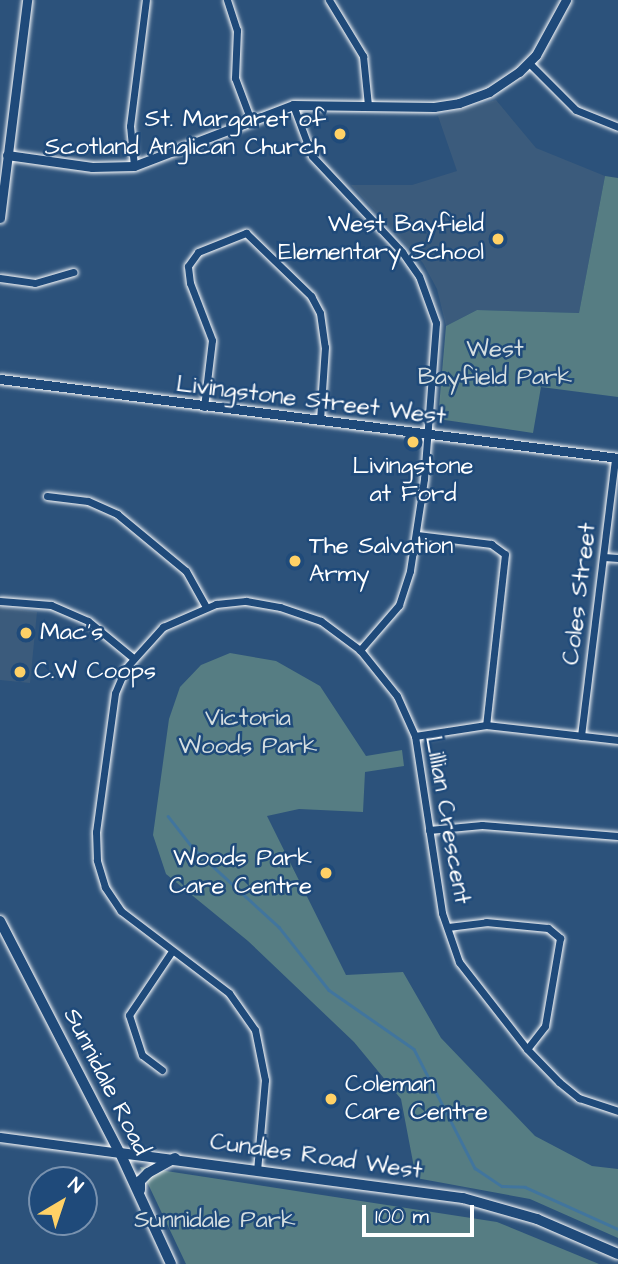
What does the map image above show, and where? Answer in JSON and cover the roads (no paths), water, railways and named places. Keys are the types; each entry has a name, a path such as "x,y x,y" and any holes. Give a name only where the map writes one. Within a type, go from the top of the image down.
{"main road":[{"name":"Sunnidale Road","path":"0,921 120,1153 171,1264"},
{"name":"Cundles Road West","path":"120,1153 175,1158 463,1198 537,1219 618,1254"},
{"path":"140,1194 140,1181 175,1158"}],"street":[{"path":"0,218 27,0"},
{"path":"134,166 130,126 146,0"},
{"path":"227,0 237,30 234,78 250,118"},
{"path":"329,0 363,57 368,105"},
{"path":"7,155 92,167 134,166 250,118 293,105 434,107 459,103 500,86 529,63 566,0"},
{"path":"529,63 576,110 618,127"},
{"path":"293,105 312,156 402,253 430,299 437,348 416,535 399,605 360,650"},
{"path":"204,408 212,340 190,283 188,266 198,252 246,233 311,296 320,313 325,347 320,421"},
{"path":"0,278 35,283 73,272"},
{"name":"Livingstone Street West","path":"0,379 204,408 617,458"},
{"name":"Coles Street","path":"581,736 617,458"},
{"path":"47,496 88,501 117,514 186,571 206,607"},
{"path":"416,535 491,544 505,554 486,725"},
{"path":"604,557 618,558"},
{"path":"0,601 51,605 88,621 133,658"},
{"name":"Lillian Crescent","path":"257,1171 265,1080 255,1030 229,993 121,911 105,887 97,860 96,832 115,693 133,658 163,626 206,607 246,601 280,607 321,621 360,650 397,696 415,736 429,830 448,927 468,977 527,1049 579,1098 618,1111"},
{"path":"415,736 486,725 618,740"},
{"path":"429,830 482,825 618,835"},
{"path":"448,927 486,922 535,926 548,928 560,938 545,1026 527,1049"},
{"path":"162,1070 142,1055 129,1015 172,951"},
{"name":"Cundles Road West","path":"0,1138 120,1153"}],"waterway":[{"path":"168,816 193,848 279,927 329,990 414,1049 475,1168 502,1186 525,1187 618,1229"}],"place":[{"name":"St. Margaret of Scotland Anglican Church","path":"340,134"},
{"name":"West Bayfield Elementary School","path":"498,239"},
{"name":"Livingstone at Ford","path":"413,442"},
{"name":"The Salvation Army","path":"295,561"},
{"name":"Mac's","path":"26,633"},
{"name":"C.W Coops","path":"20,672"},
{"name":"Woods Park Care Centre","path":"326,873"},
{"name":"Coleman Care Centre","path":"331,1099"}],"park label":[{"name":"West Bayfield Park","path":"495,364"},
{"name":"Victoria Woods Park","path":"248,733"},
{"name":"Sunnidale Park","path":"215,1221"}]}
